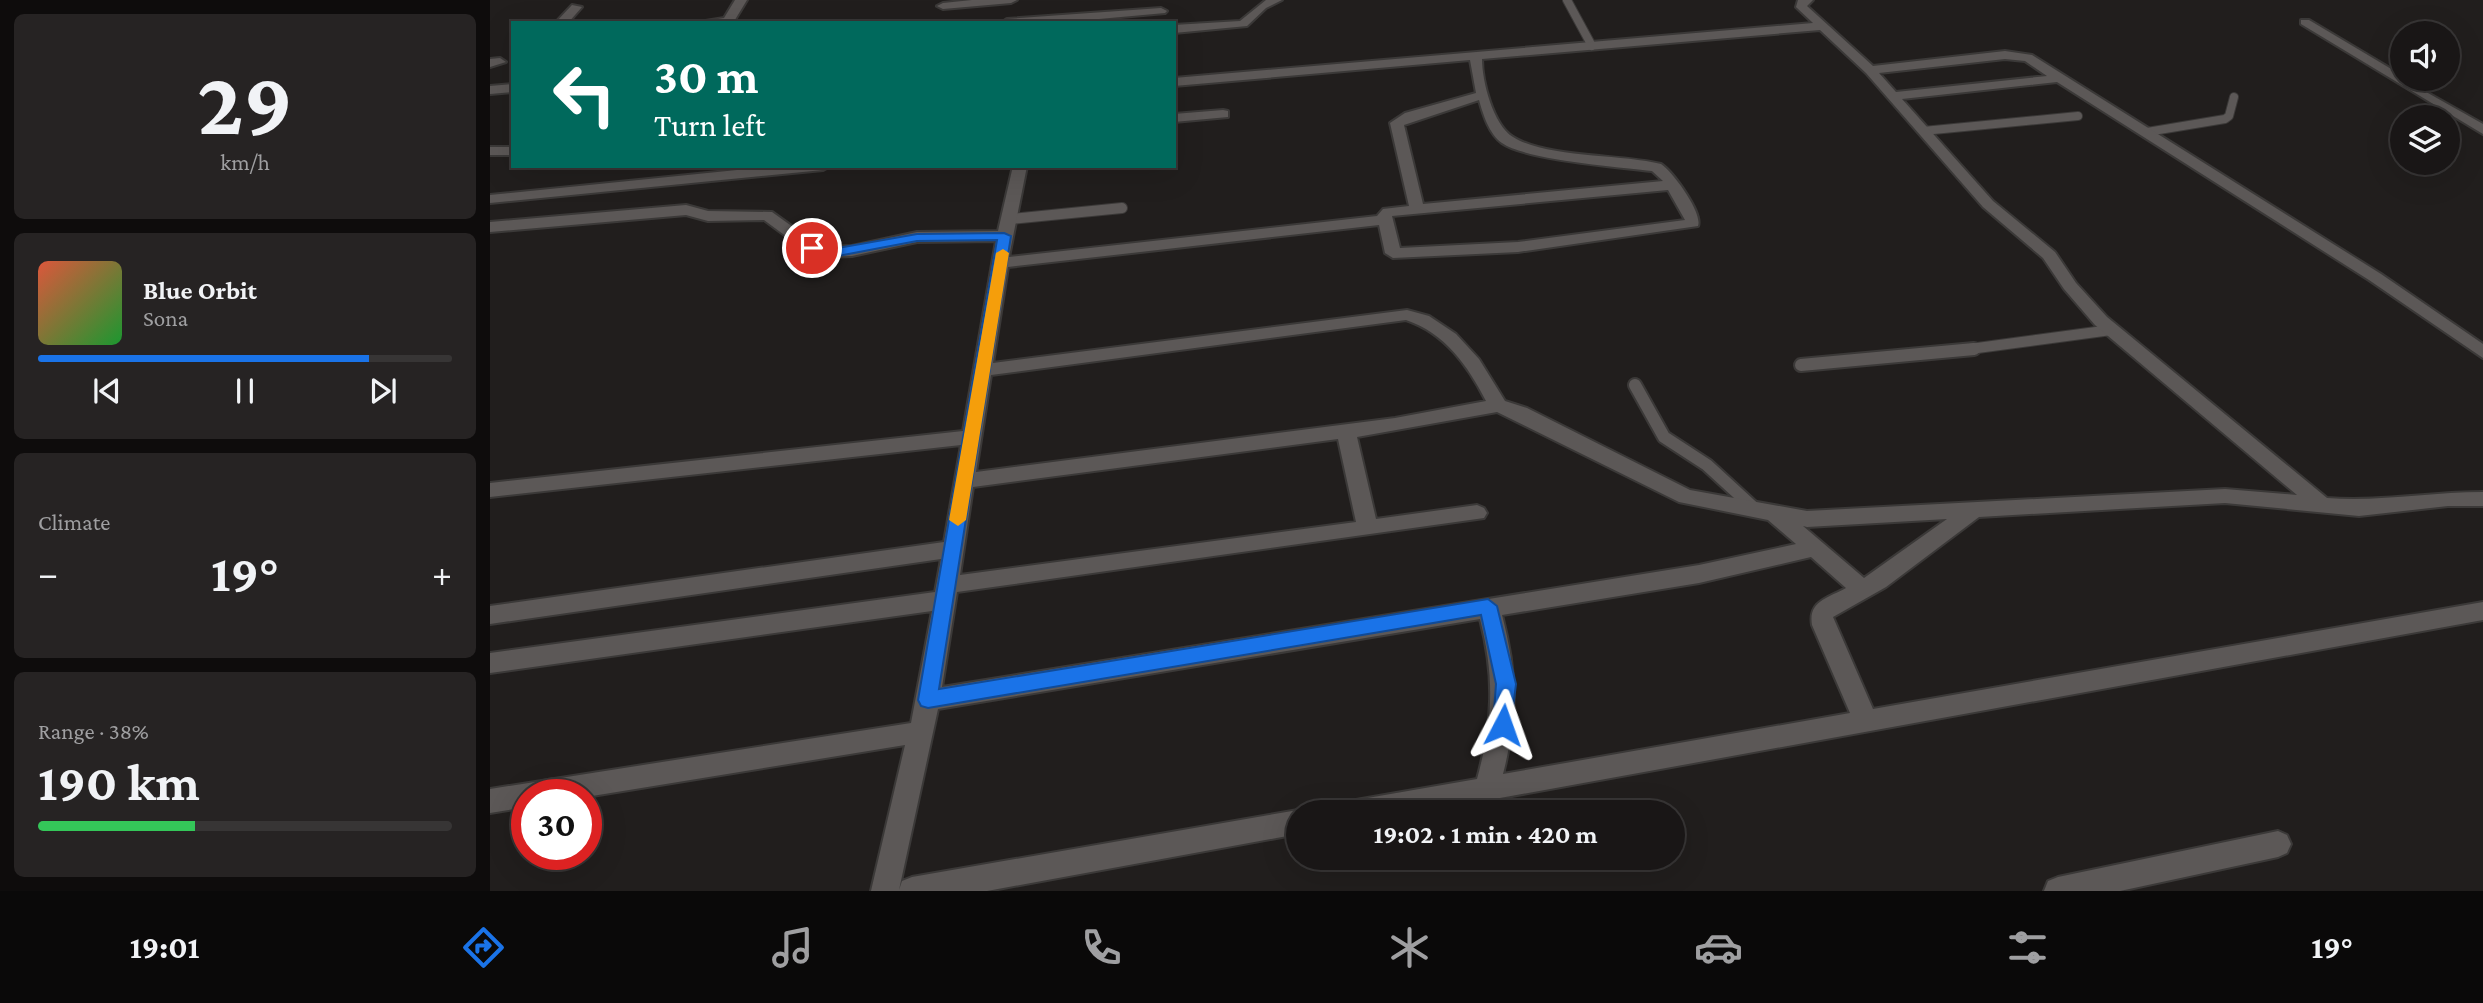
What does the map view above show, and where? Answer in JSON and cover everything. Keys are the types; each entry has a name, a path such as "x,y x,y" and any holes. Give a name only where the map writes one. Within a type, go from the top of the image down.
{"street":[{"path":"729,21 741,0"},
{"path":"943,6 1011,0"},
{"path":"1134,0 1161,11 1170,21"},
{"path":"1176,26 1243,24 1262,6 1276,0"},
{"path":"1807,0 1801,5 1870,70 1988,204 2049,254 2084,304 2110,330 2321,505"},
{"path":"1038,6 1036,21 1161,11"},
{"path":"563,21 576,7"},
{"path":"2305,22 2442,105"},
{"path":"1176,82 1824,26"},
{"path":"1476,55 1483,95 1496,128 1514,144 1574,157 1650,164 1661,169 1672,185 1694,220 1691,224 1546,244 1401,254 1390,250 1385,220 1388,212 1672,185"},
{"path":"1870,70 2017,55 2060,78 2375,277 2483,352"},
{"path":"1941,61 1974,87"},
{"path":"1892,96 2060,78"},
{"path":"490,90 511,89"},
{"path":"1417,209 1397,123 1410,116 1483,95"},
{"path":"1176,118 1223,114"},
{"path":"2460,116 2483,114"},
{"path":"2460,116 2483,130"},
{"path":"490,151 511,150"},
{"path":"490,199 803,168"},
{"path":"885,891 928,700 1007,228 1020,168"},
{"path":"490,227 686,210 708,216 767,215 812,248 827,252 852,251 917,237 1007,228"},
{"path":"1002,263 1385,220"},
{"path":"983,370 1400,315 1423,320 1461,348 1478,369 1498,405"},
{"path":"964,481 1419,422 1498,405 1520,412 1667,490 1686,497 1766,513 1844,519 2225,496 2360,508 2483,499"},
{"path":"1346,432 1368,528"},
{"path":"490,490 972,437"},
{"path":"1867,721 1821,618 1823,609 1863,590 1974,510"},
{"path":"490,663 1478,513"},
{"path":"1766,513 1816,548 1863,590"},
{"path":"928,700 1488,606 1699,574 1816,548"},
{"path":"490,615 953,549"},
{"path":"1487,789 1506,709 1502,659 1488,606"},
{"path":"1424,800 2483,611"},
{"path":"602,783 920,732"},
{"path":"490,801 511,798"},
{"path":"912,891 1286,824"},
{"path":"2058,891 2278,844"}],"lane":[{"path":"1567,0 1591,46"},
{"path":"2147,132 2225,119 2229,116 2234,97"},
{"path":"1923,131 2078,116"},
{"path":"1007,228 1122,208"},
{"path":"1801,365 1993,347 2110,330"},
{"path":"1634,385 1664,437 1707,465 1766,513"}],"slow traffic":[{"path":"958,520 1003,253"}],"route":[{"path":"812,248 838,252 917,237 1004,236 1002,263 928,700 1488,606 1506,684 1503,725"}]}
